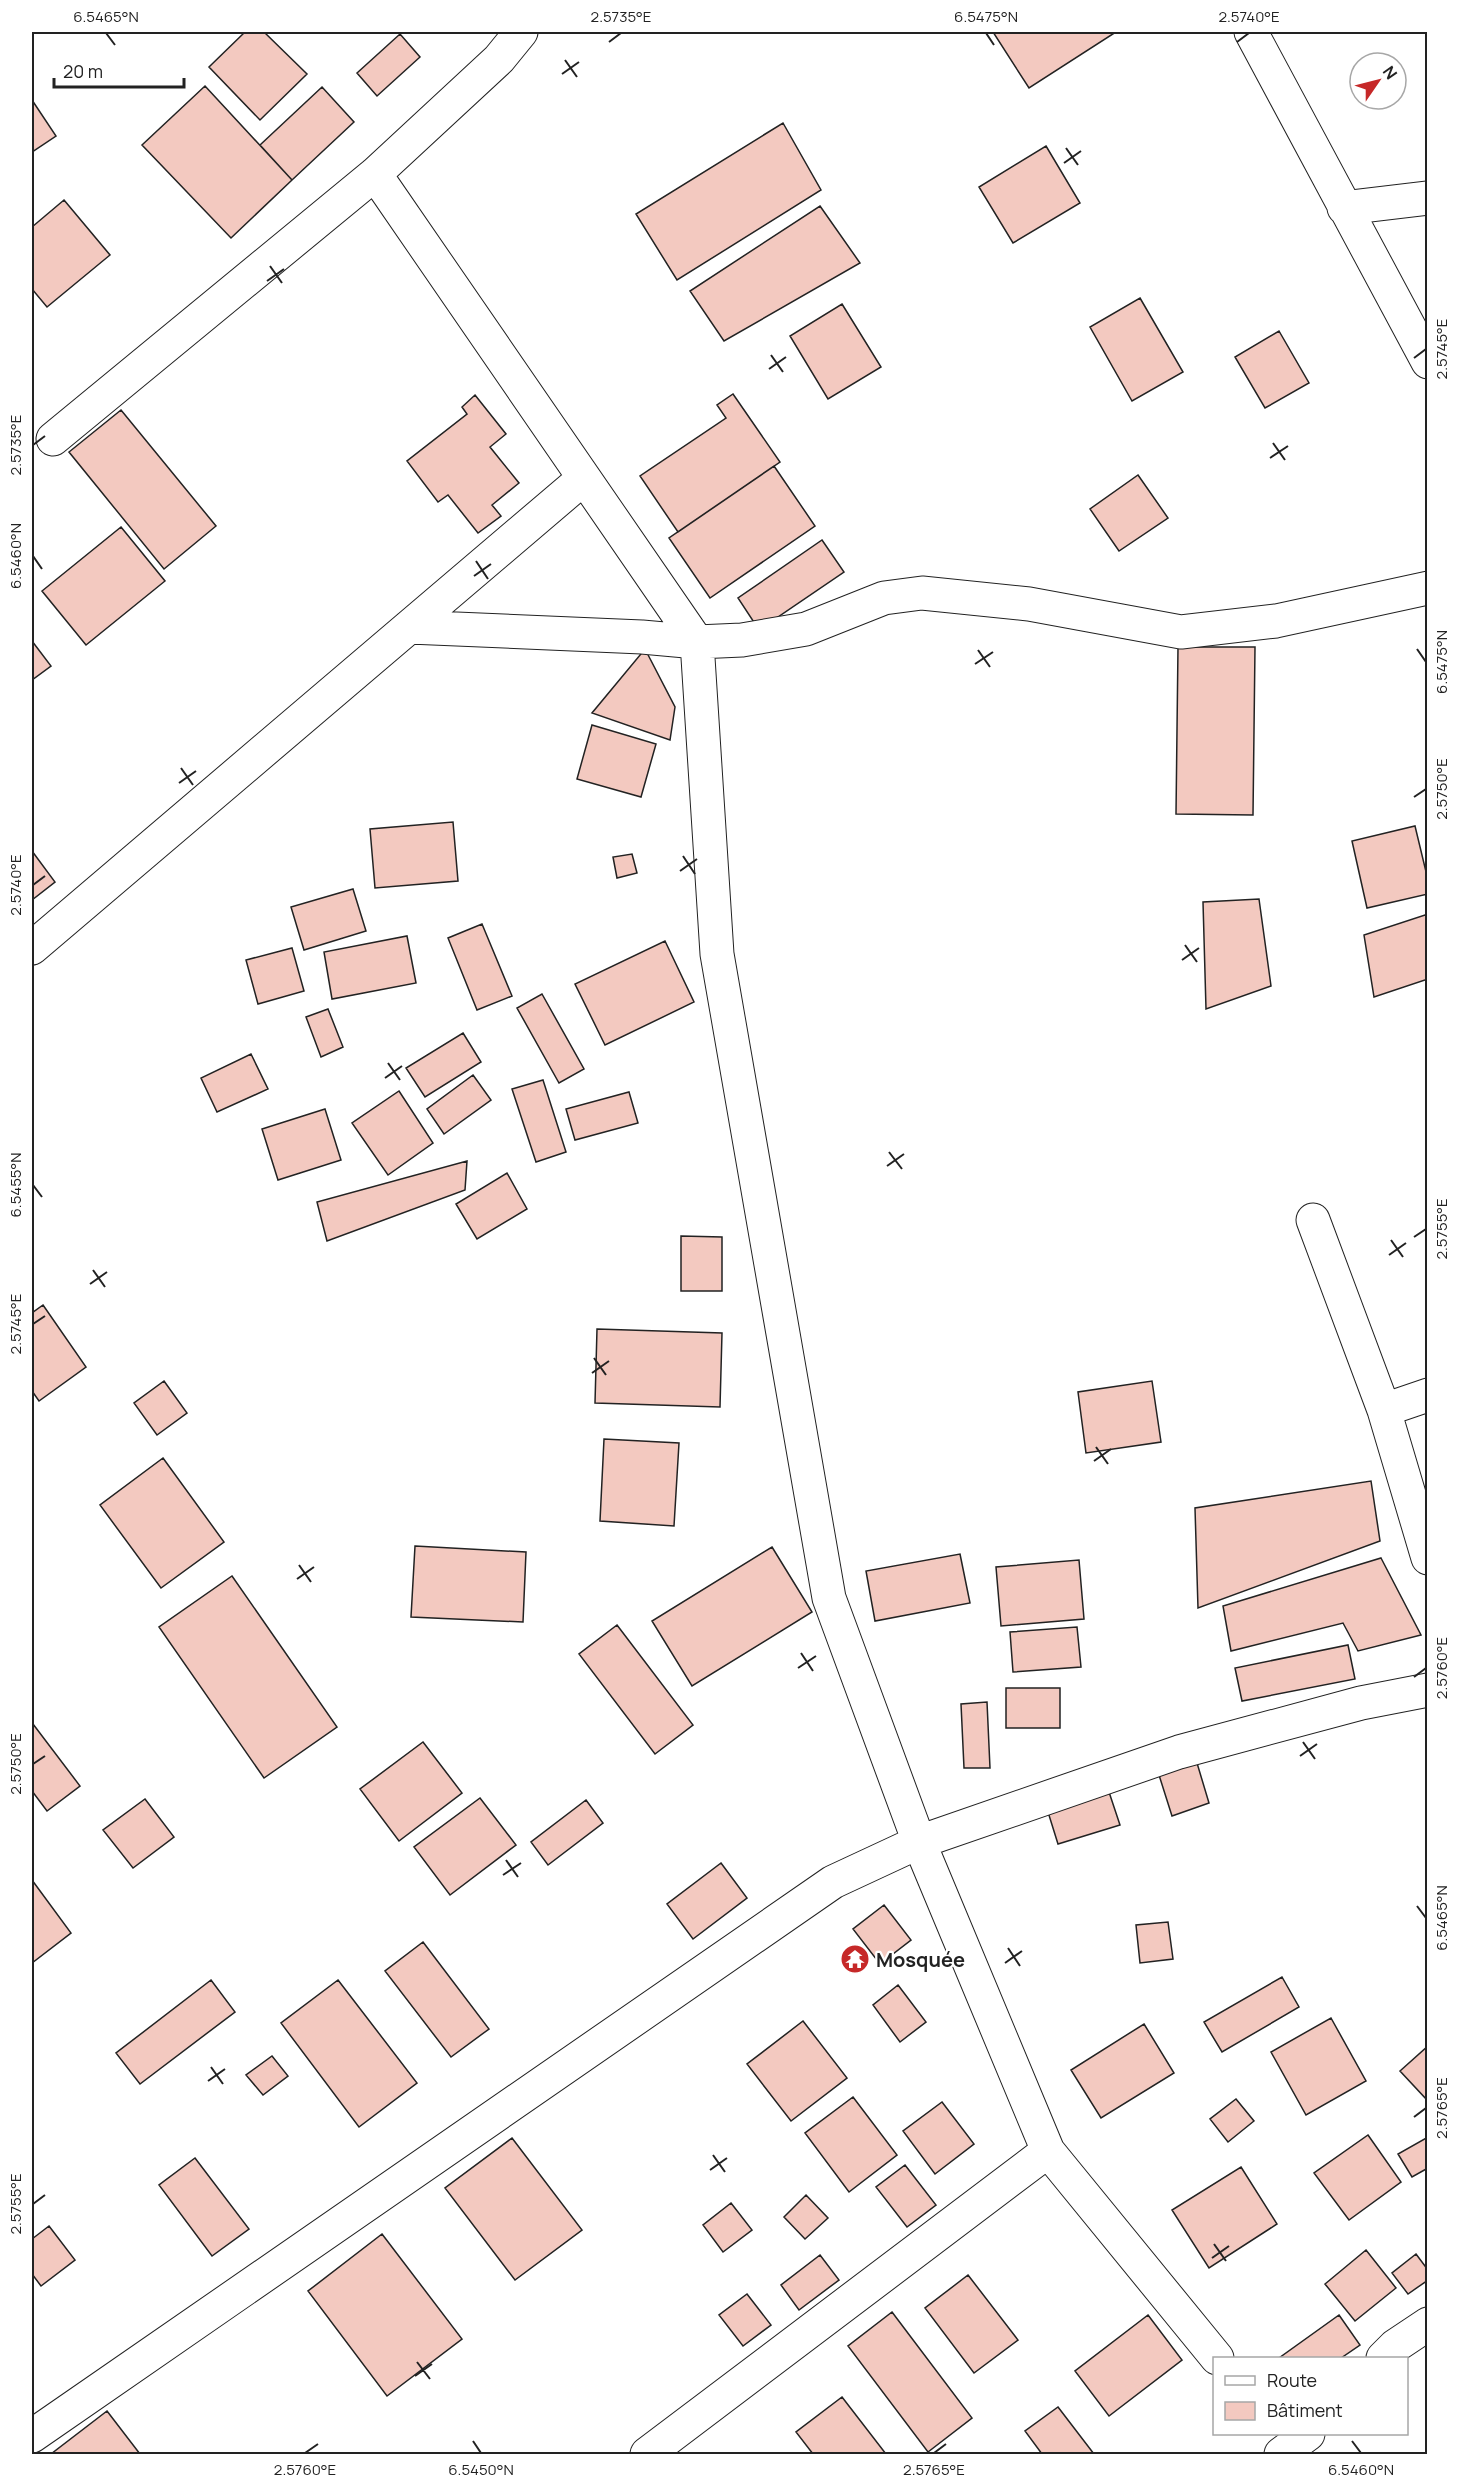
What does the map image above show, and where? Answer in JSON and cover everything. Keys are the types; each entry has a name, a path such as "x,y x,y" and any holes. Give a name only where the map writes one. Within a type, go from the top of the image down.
{"street":[{"path":"53,440 375,174 499,59 521,32"},
{"path":"1251,32 1428,362"},
{"path":"375,174 697,642 717,954 829,1599 919,1842 1048,2151 1216,2357"},
{"path":"1344,208 1428,198"},
{"path":"32,948 584,478"},
{"path":"409,627 642,637 697,642 742,640 806,629 884,598 922,593 1029,604 1181,632 1276,621 1428,588"},
{"path":"1313,1220 1384,1410 1428,1558"},
{"path":"1384,1410 1428,1395"},
{"path":"32,2436 833,1882 919,1842 1179,1752 1361,1703 1428,1690"},
{"path":"647,2454 1048,2151"},
{"path":"1384,2357 1395,2346 1428,2324"}],"building":[{"path":"245,32 264,32 307,74 260,120 209,67"},
{"path":"993,32 1116,32 1029,88"},
{"path":"400,34 420,57 377,96 357,73"},
{"path":"205,86 292,180 231,238 142,145"},
{"path":"322,87 354,122 292,180 260,145"},
{"path":"32,100 56,136 32,152"},
{"path":"783,123 821,190 677,280 636,214"},
{"path":"1046,146 1080,203 1013,243 979,187"},
{"path":"64,200 110,255 47,307 32,289 32,227"},
{"path":"820,206 860,263 724,341 690,291"},
{"path":"1140,298 1183,372 1132,401 1090,327"},
{"path":"842,304 881,367 828,399 790,336"},
{"path":"1279,331 1309,383 1265,408 1235,357"},
{"path":"733,394 780,462 678,532 640,476 726,418 717,405"},
{"path":"475,395 506,434 490,447 519,483 492,505 501,516 478,533 448,495 438,502 407,461 467,414 462,407"},
{"path":"121,410 216,526 164,569 69,452"},
{"path":"774,466 815,526 710,598 669,538"},
{"path":"1138,475 1168,518 1119,551 1090,509"},
{"path":"121,527 165,581 86,645 42,591"},
{"path":"822,540 844,572 759,630 738,598"},
{"path":"32,641 51,666 32,680"},
{"path":"1178,647 1255,647 1253,815 1176,814"},
{"path":"645,649 675,707 670,740 592,713"},
{"path":"592,725 656,744 641,797 577,779"},
{"path":"453,822 458,881 375,888 370,829"},
{"path":"1415,826 1428,880 1428,894 1367,908 1352,841"},
{"path":"32,851 55,882 32,900"},
{"path":"632,854 637,873 617,878 613,857"},
{"path":"353,889 366,931 304,950 291,907"},
{"path":"1259,899 1271,986 1206,1009 1203,902"},
{"path":"1428,914 1428,979 1374,997 1364,935"},
{"path":"482,924 512,996 477,1010 448,938"},
{"path":"407,936 416,983 332,999 324,952"},
{"path":"665,941 694,1002 605,1045 575,984"},
{"path":"292,948 304,991 258,1004 246,960"},
{"path":"542,994 584,1069 559,1083 517,1008"},
{"path":"328,1009 343,1047 321,1057 306,1017"},
{"path":"463,1033 481,1062 425,1097 406,1068"},
{"path":"251,1054 268,1089 217,1112 201,1078"},
{"path":"473,1075 491,1100 444,1134 427,1109"},
{"path":"543,1080 566,1152 536,1162 512,1089"},
{"path":"399,1091 433,1143 388,1175 352,1123"},
{"path":"629,1092 638,1123 575,1140 566,1109"},
{"path":"325,1109 341,1160 278,1180 262,1129"},
{"path":"467,1161 465,1190 327,1241 317,1202"},
{"path":"507,1173 527,1209 477,1239 456,1204"},
{"path":"681,1236 722,1237 722,1291 681,1291"},
{"path":"43,1305 86,1367 39,1401 32,1391 32,1313"},
{"path":"597,1329 722,1333 720,1407 595,1403"},
{"path":"164,1381 187,1413 157,1435 134,1403"},
{"path":"1152,1381 1161,1442 1086,1453 1078,1392"},
{"path":"604,1439 679,1443 674,1526 600,1521"},
{"path":"163,1458 224,1542 161,1588 100,1505"},
{"path":"1371,1481 1380,1541 1198,1608 1195,1508"},
{"path":"415,1546 526,1552 523,1622 411,1617"},
{"path":"772,1547 812,1612 692,1686 652,1621"},
{"path":"960,1554 970,1603 875,1621 866,1571"},
{"path":"1381,1558 1421,1635 1358,1651 1343,1623 1231,1651 1223,1606"},
{"path":"1079,1560 1084,1619 1001,1626 996,1567"},
{"path":"232,1576 337,1727 264,1778 159,1627"},
{"path":"617,1625 693,1725 655,1754 579,1654"},
{"path":"1077,1627 1081,1667 1013,1672 1010,1632"},
{"path":"1348,1645 1355,1679 1242,1701 1235,1668"},
{"path":"1006,1688 1060,1688 1060,1728 1006,1728"},
{"path":"987,1702 990,1768 964,1768 961,1704"},
{"path":"33,1724 80,1786 47,1811 32,1791"},
{"path":"423,1742 462,1793 399,1841 360,1789"},
{"path":"1197,1763 1209,1803 1172,1816 1159,1775"},
{"path":"1109,1792 1120,1825 1058,1844 1048,1812"},
{"path":"480,1798 516,1845 450,1895 414,1847"},
{"path":"145,1799 174,1837 133,1868 103,1830"},
{"path":"586,1800 603,1823 548,1865 531,1842"},
{"path":"721,1863 747,1898 693,1939 667,1904"},
{"path":"32,1880 71,1933 32,1963"},
{"path":"884,1905 911,1940 880,1964 853,1929"},
{"path":"1168,1922 1173,1959 1140,1963 1136,1925"},
{"path":"423,1942 489,2029 451,2057 385,1971"},
{"path":"1282,1977 1299,2007 1222,2052 1204,2022"},
{"path":"211,1980 235,2012 140,2084 116,2053"},
{"path":"338,1980 417,2083 359,2127 281,2023"},
{"path":"898,1985 926,2022 900,2042 873,2005"},
{"path":"1331,2018 1366,2081 1306,2115 1271,2052"},
{"path":"803,2021 847,2078 791,2121 747,2064"},
{"path":"1144,2024 1174,2073 1101,2118 1071,2070"},
{"path":"1428,2046 1428,2101 1400,2071"},
{"path":"272,2056 288,2076 263,2095 246,2075"},
{"path":"853,2097 897,2155 849,2192 805,2133"},
{"path":"1236,2099 1254,2121 1228,2142 1210,2119"},
{"path":"942,2102 974,2144 935,2174 903,2131"},
{"path":"1368,2135 1401,2182 1349,2220 1314,2173"},
{"path":"1428,2137 1428,2168 1412,2177 1398,2154"},
{"path":"512,2138 582,2230 515,2280 445,2188"},
{"path":"195,2158 249,2229 212,2256 159,2185"},
{"path":"905,2165 936,2205 907,2227 876,2187"},
{"path":"1241,2167 1277,2224 1209,2268 1172,2210"},
{"path":"806,2195 828,2218 805,2239 784,2217"},
{"path":"731,2203 752,2230 723,2252 703,2225"},
{"path":"49,2226 75,2260 41,2286 32,2274 32,2239"},
{"path":"382,2234 462,2339 387,2396 308,2291"},
{"path":"1366,2250 1396,2288 1355,2321 1325,2284"},
{"path":"1416,2254 1428,2270 1428,2280 1408,2294 1392,2273"},
{"path":"820,2255 839,2280 799,2310 781,2285"},
{"path":"968,2275 1018,2340 974,2373 925,2308"},
{"path":"747,2294 771,2325 743,2346 719,2315"},
{"path":"892,2312 972,2418 928,2452 848,2346"},
{"path":"1148,2315 1182,2360 1109,2416 1075,2371"},
{"path":"1339,2315 1360,2345 1342,2357 1280,2357"},
{"path":"842,2397 886,2454 813,2454 796,2432"},
{"path":"1058,2407 1094,2454 1042,2454 1025,2431"},
{"path":"107,2411 140,2454 51,2454"}],"place":[{"name":"Mosquée","path":"855,1959"}]}
